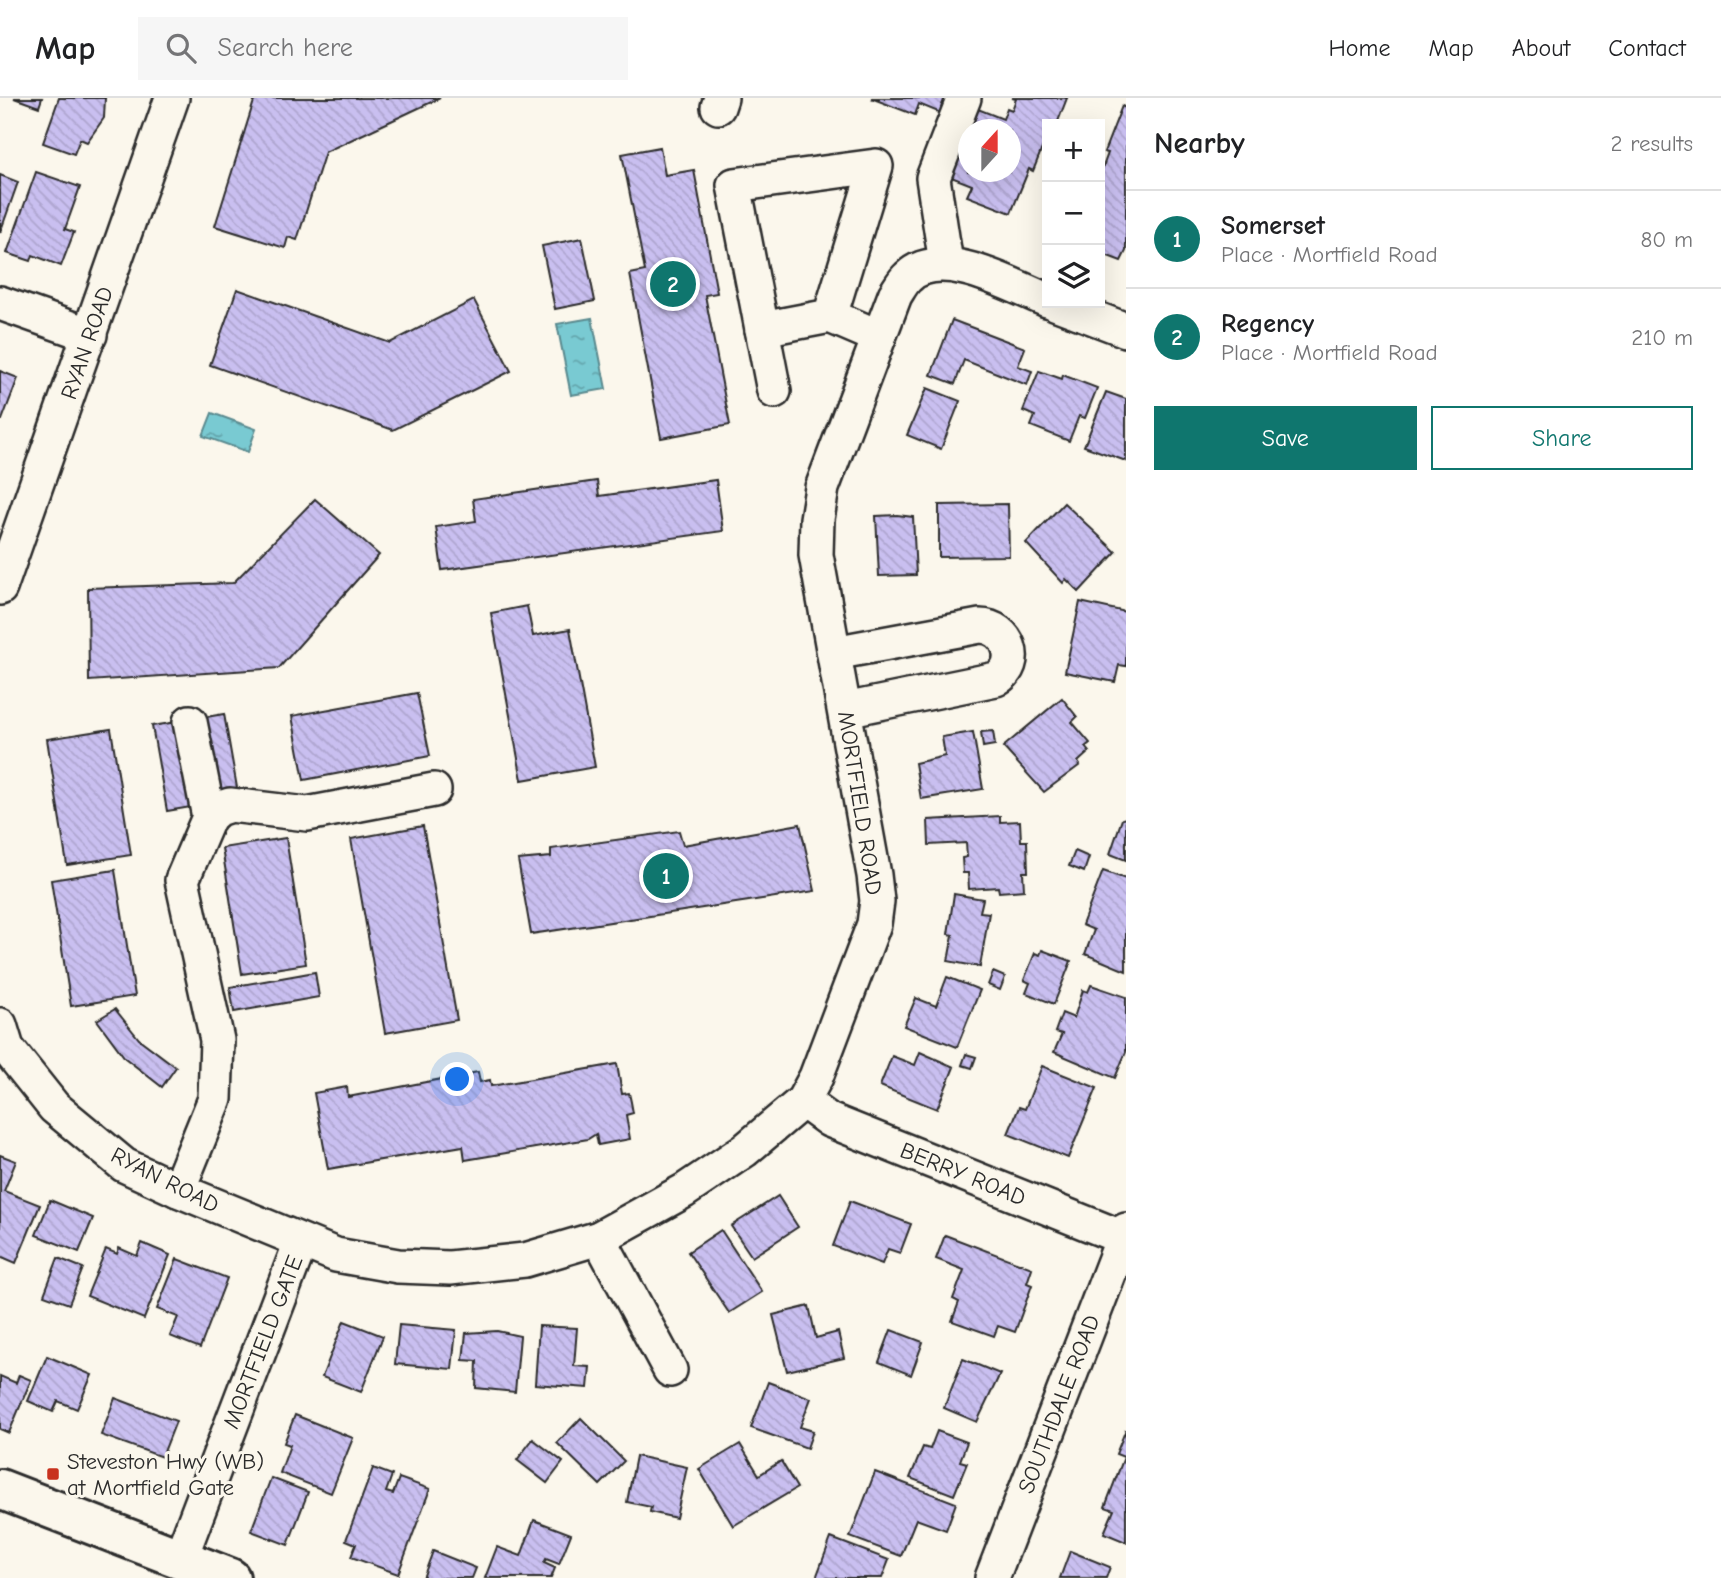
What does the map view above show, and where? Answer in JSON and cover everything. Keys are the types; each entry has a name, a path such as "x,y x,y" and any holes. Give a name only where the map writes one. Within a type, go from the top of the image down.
{"main road":[{"path":"0,1489 230,1578"}],"street":[{"name":"RYAN ROAD","path":"0,588 172,98"},
{"path":"964,98 933,178 946,264 1042,297"},
{"path":"774,391 734,185 876,166 830,316"},
{"name":"MORTFIELD ROAD","path":"301,1242 336,1255 398,1266 450,1268 525,1260 599,1238 720,1168 803,1101 816,1077 869,944 877,901 816,555 817,519 825,477 895,295 908,276 922,268 946,264"},
{"path":"0,303 90,335"},
{"path":"1068,308 1126,330"},
{"path":"762,329 830,316 879,337"},
{"path":"834,653 980,626 995,629 1007,642 1011,652 1006,671 996,679 845,710"},
{"path":"190,722 209,817"},
{"path":"178,1190 215,1099 217,1040 182,880 209,817 218,809 230,805 307,814 434,790"},
{"name":"RYAN ROAD","path":"2,1041 54,1107 124,1165 301,1242"},
{"name":"BERRY ROAD","path":"803,1101 829,1120 1125,1236"},
{"name":"SOUTHDALE ROAD","path":"992,1578 1125,1236"},
{"path":"599,1238 670,1370"},
{"name":"MORTFIELD GATE","path":"180,1559 301,1242"}],"water":[{"path":"592,318 606,389 571,395 557,324"},
{"path":"212,413 256,429 248,452 203,436"}],"building":[{"path":"14,98 42,98 39,107"},
{"path":"59,98 105,98 104,118 87,142 80,139 74,154 43,143"},
{"path":"255,98 440,98 325,152 297,240 288,237 285,248 215,226"},
{"path":"871,98 950,98 943,114 919,104 915,115"},
{"path":"1012,98 1067,98 1059,119 1042,119 1042,148 1033,171 1029,169 1011,213 967,196 972,185 964,182 1021,182 1021,119 1003,119 1007,108 1012,110 1016,99"},
{"path":"1122,106 1126,108 1126,251 1121,261 1105,255 1105,161 1108,153 1105,149"},
{"path":"978,109 1003,119 974,119"},
{"path":"660,147 665,175 694,170 717,293 705,295 730,425 661,438 630,274 645,271 622,154"},
{"path":"956,152 958,153 958,180 946,175"},
{"path":"36,172 80,187 65,229 74,232 61,266 33,255 31,261 7,253"},
{"path":"0,175 18,182 0,233"},
{"path":"582,238 595,301 555,309 542,246"},
{"path":"237,289 390,343 474,300 511,371 393,430 210,365"},
{"path":"952,320 1025,348 1018,366 1032,371 1027,385 964,360 955,384 931,375"},
{"path":"0,371 18,378 2,420 0,420"},
{"path":"1039,371 1062,379 1063,375 1097,388 1085,418 1079,416 1069,441 1031,426 1035,416 1023,411"},
{"path":"927,388 960,401 941,449 907,435"},
{"path":"1106,392 1126,399 1126,461 1084,446"},
{"path":"716,480 723,531 442,570 436,527 476,521 473,499 597,481 599,496"},
{"path":"315,499 379,555 279,668 89,681 88,588 233,583"},
{"path":"1064,503 1116,552 1079,592 1066,579 1063,583 1026,543"},
{"path":"1008,504 1009,556 939,557 939,505"},
{"path":"876,516 913,517 916,575 879,576"},
{"path":"1080,602 1126,612 1126,666 1119,665 1115,682 1065,672"},
{"path":"527,606 533,636 570,629 595,767 522,780 491,613"},
{"path":"417,693 430,756 304,780 292,716"},
{"path":"1062,698 1077,717 1072,722 1090,743 1085,747 1089,752 1078,762 1080,765 1044,792 1003,747"},
{"path":"224,714 239,799 215,803 200,718"},
{"path":"177,722 191,807 167,811 152,726"},
{"path":"111,729 131,855 67,865 47,739"},
{"path":"993,731 995,745 983,747 981,732"},
{"path":"973,732 983,789 921,799 915,763 945,756 942,737"},
{"path":"1000,816 1000,822 1020,821 1021,841 1027,841 1028,872 1023,872 1024,890 999,892 998,887 969,889 968,873 963,873 962,858 967,857 966,843 929,845 928,820"},
{"path":"1126,818 1126,860 1110,854 1122,819"},
{"path":"800,824 815,891 531,934 518,860 551,857 551,849 679,831 683,845"},
{"path":"423,826 457,1020 385,1033 351,839"},
{"path":"286,838 306,964 242,974 222,848"},
{"path":"1075,851 1089,857 1084,872 1069,866"},
{"path":"115,870 135,996 71,1006 51,880"},
{"path":"1103,871 1126,879 1126,971 1085,954 1094,930 1082,925"},
{"path":"954,894 983,899 980,912 989,913 980,967 948,961 953,935 948,934"},
{"path":"1042,950 1071,961 1054,1004 1026,993 1030,983 1024,980 1035,953 1040,955"},
{"path":"315,972 319,997 234,1012 230,987"},
{"path":"993,972 1005,977 1000,990 988,985"},
{"path":"947,977 980,990 957,1047 904,1026 916,998 936,1006"},
{"path":"1091,985 1126,997 1126,1052 1115,1078 1054,1052 1062,1034 1055,1032 1062,1013 1074,1018 1083,990 1088,992"},
{"path":"115,1009 139,1039 176,1067 162,1087 125,1058 97,1020"},
{"path":"920,1052 954,1067 937,1109 880,1086 892,1056 915,1065"},
{"path":"966,1054 976,1057 972,1068 962,1065"},
{"path":"617,1064 622,1094 629,1093 633,1113 626,1115 630,1139 598,1145 596,1134 588,1139 465,1160 463,1146 328,1169 314,1093 347,1087 348,1097 478,1072 480,1082 490,1080 491,1086"},
{"path":"1042,1066 1097,1088 1068,1158 1008,1134 1019,1107 1025,1109"},
{"path":"0,1155 16,1161 4,1191 40,1205 16,1263 0,1256"},
{"path":"778,1196 798,1227 752,1257 731,1226"},
{"path":"50,1200 93,1218 79,1252 36,1235"},
{"path":"850,1201 911,1224 900,1253 888,1249 882,1264 833,1246"},
{"path":"721,1230 762,1292 729,1313 688,1252"},
{"path":"945,1235 1032,1268 1027,1283 1032,1285 1015,1332 998,1326 994,1336 952,1321 959,1302 953,1299 964,1270 936,1259"},
{"path":"142,1243 170,1255 144,1319 87,1296 106,1249 117,1254 119,1248 137,1256"},
{"path":"58,1258 83,1268 69,1304 44,1295"},
{"path":"177,1259 227,1278 200,1348 170,1336 178,1317 157,1309"},
{"path":"809,1306 816,1338 838,1332 844,1358 787,1371 773,1315"},
{"path":"344,1321 383,1336 361,1392 322,1377"},
{"path":"399,1325 456,1330 452,1369 395,1364"},
{"path":"539,1326 577,1328 574,1366 590,1367 588,1388 535,1384"},
{"path":"891,1330 923,1342 911,1375 879,1362"},
{"path":"497,1331 520,1336 515,1392 476,1388 477,1361 463,1360 466,1333"},
{"path":"47,1356 92,1375 77,1409 58,1401 53,1412 28,1401"},
{"path":"963,1359 1000,1374 977,1422 944,1408"},
{"path":"19,1375 31,1380 9,1433 0,1429 0,1376 16,1383"},
{"path":"768,1382 811,1398 800,1427 813,1431 807,1448 751,1428"},
{"path":"115,1398 176,1421 162,1457 101,1435"},
{"path":"295,1415 353,1438 331,1493 280,1473 290,1445 284,1443"},
{"path":"581,1418 624,1461 600,1485 557,1443"},
{"path":"1126,1429 1126,1542 1104,1533 1114,1510 1105,1507 1124,1457 1116,1454"},
{"path":"937,1431 967,1442 960,1461 967,1463 954,1495 910,1478 923,1447 930,1449"},
{"path":"533,1439 563,1462 547,1483 517,1460"},
{"path":"740,1444 759,1475 781,1461 797,1488 733,1526 699,1469"},
{"path":"636,1456 687,1467 676,1518 650,1512 651,1507 627,1502"},
{"path":"373,1468 392,1475 386,1492 393,1494 399,1478 430,1489 398,1574 351,1557 356,1544 346,1540"},
{"path":"875,1472 956,1503 946,1530 916,1519 901,1556 850,1537"},
{"path":"271,1478 308,1492 288,1545 251,1531"},
{"path":"534,1520 571,1534 559,1564 546,1559 544,1563 555,1568 551,1578 485,1578 497,1547 521,1556"},
{"path":"831,1538 889,1560 882,1578 816,1578"},
{"path":"433,1551 476,1568 472,1578 423,1578"},
{"path":"1070,1551 1110,1567 1106,1578 1060,1578"}],"place":[{"name":"Regency","path":"673,284"},
{"name":"Somerset","path":"666,876"},
{"name":"Steveston Hwy (WB) at Mortfield Gate","path":"53,1474"}]}
